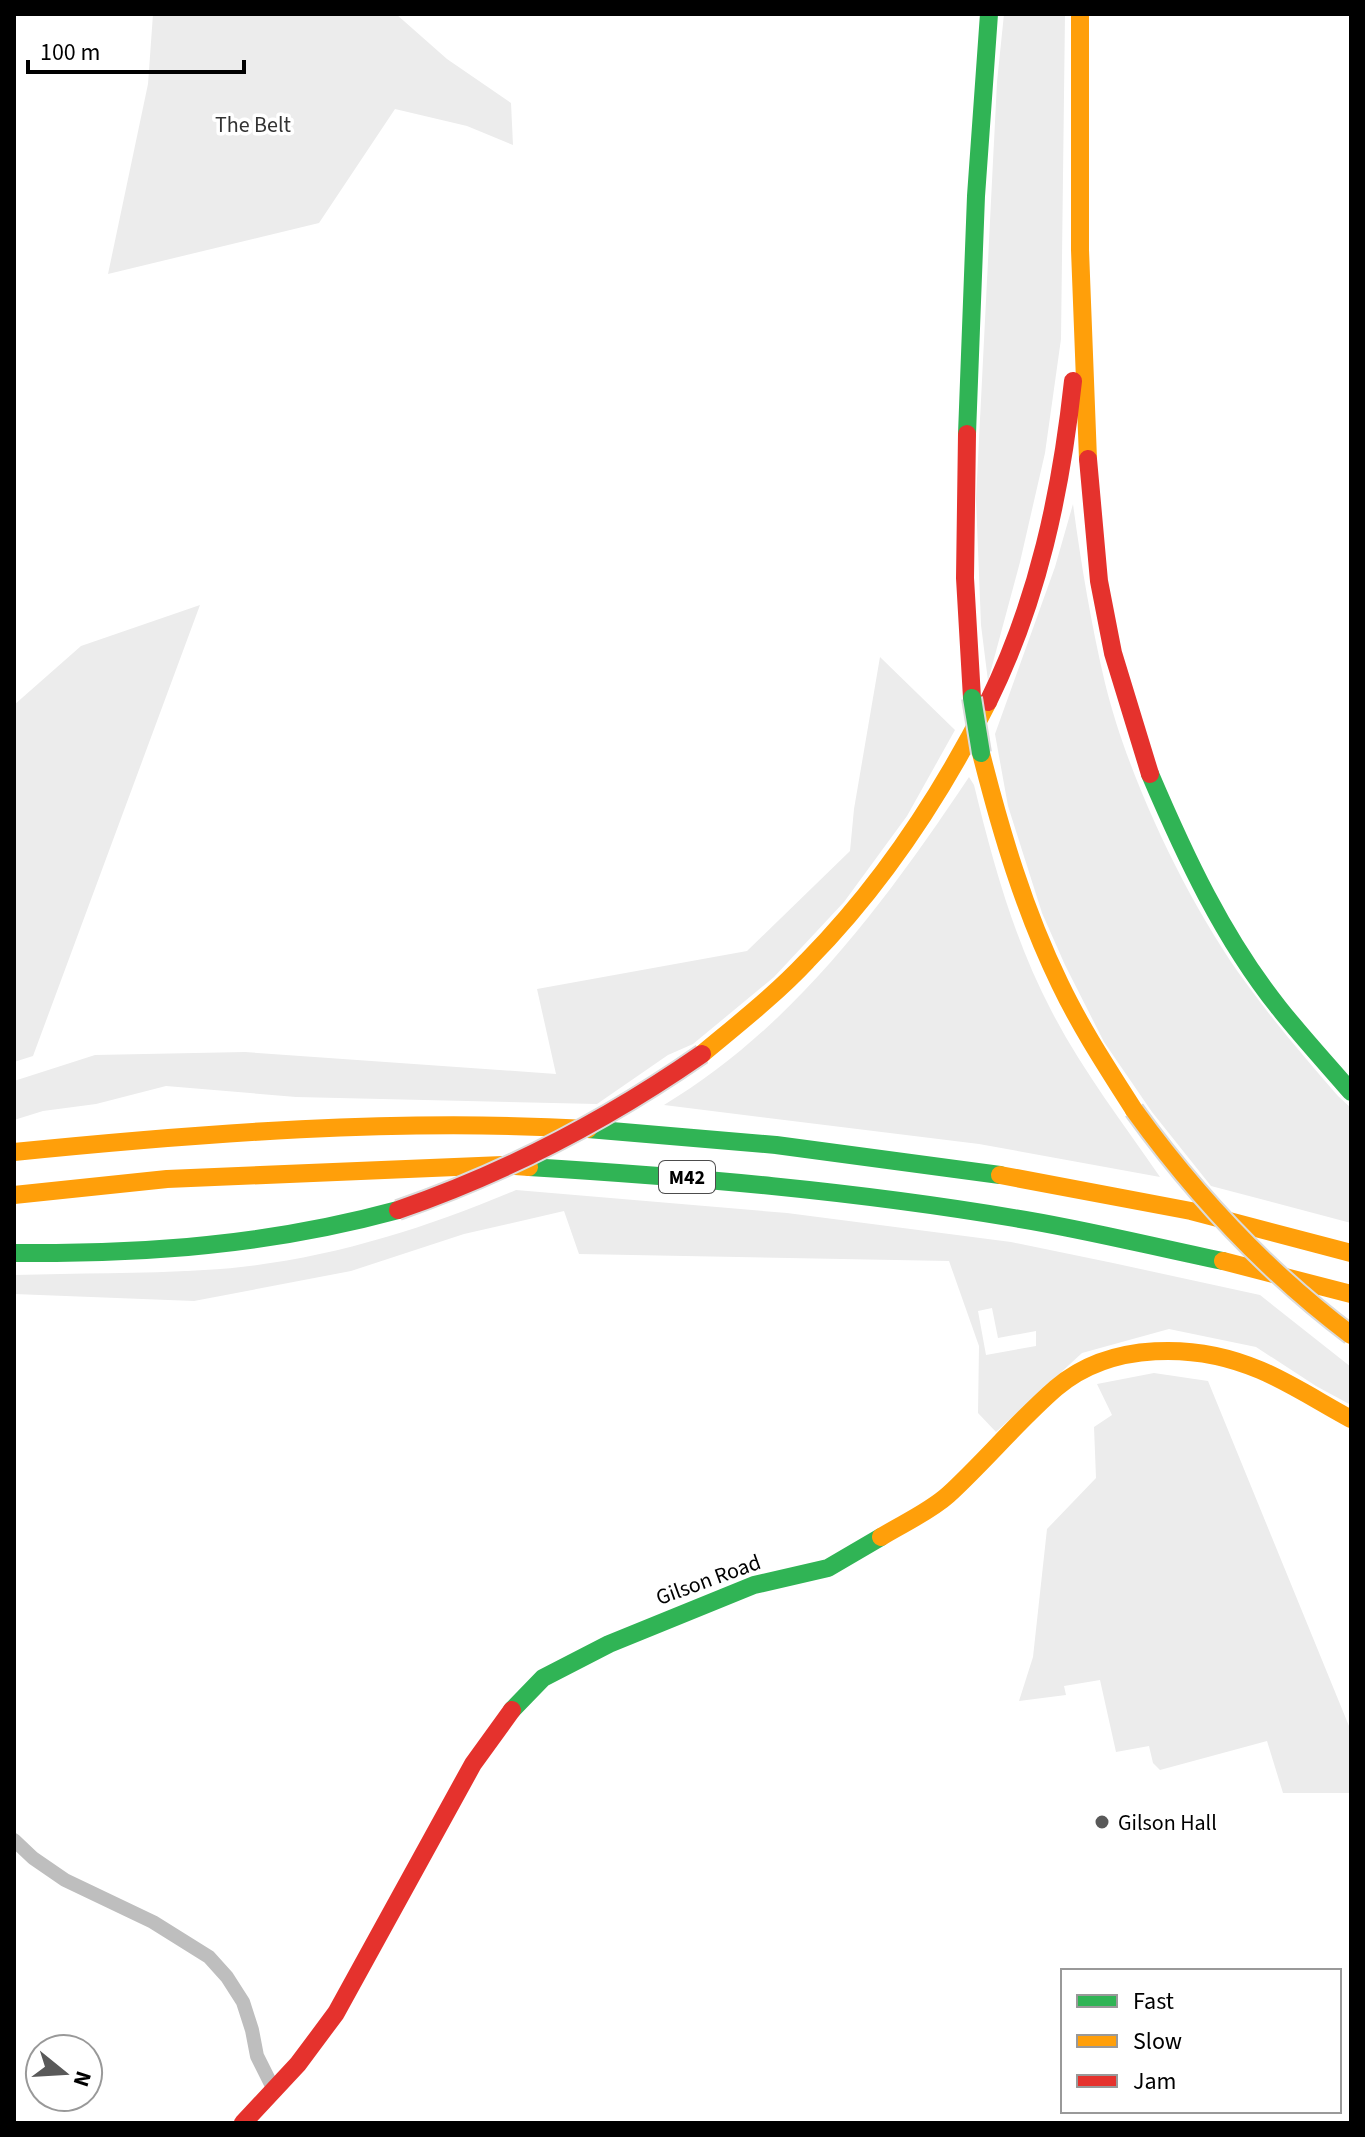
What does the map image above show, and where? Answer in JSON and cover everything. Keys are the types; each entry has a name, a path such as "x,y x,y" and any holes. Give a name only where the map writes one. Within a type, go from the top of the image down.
{"main road":[{"path":"989,14 971,307 963,545 964,621 981,753 1004,839 1038,935 1080,1022 1134,1110 1177,1168 1227,1226 1262,1260 1351,1335"},
{"path":"1080,14 1080,250 1089,490 1099,581 1113,653 1143,758 1188,863 1231,937 1278,1007 1351,1092"},
{"path":"14,1253 183,1250 229,1246 295,1236 443,1196 554,1148 632,1103 702,1054 789,978 845,919 897,853 985,713 1038,573 1056,504 1072,396 1080,250"},
{"name":"M42","path":"14,1152 157,1137 390,1126 537,1127 778,1143 1023,1177 1156,1202 1288,1234 1351,1253"},
{"name":"M42","path":"14,1195 167,1179 503,1165 649,1174 814,1189 1016,1218 1264,1270 1351,1294"},
{"name":"Gilson Road","path":"243,2123 298,2064 336,2013 473,1764 502,1721 543,1678 609,1644 717,1598 754,1585 828,1568 850,1556 945,1498 1058,1386 1087,1368 1129,1354 1186,1351 1236,1361 1261,1370 1351,1419"}],"street":[{"path":"14,1840 33,1858 65,1880 153,1922 209,1957 243,2002 257,2056 274,2090"}],"green space":[{"name":"The Belt","path":"153,14 396,14 447,59 511,103 513,145 467,126 395,109 319,223 108,274 148,84"},
{"path":"1004,14 1065,14 1061,339 1045,453 988,681 981,625 976,499 997,82"},
{"path":"1073,504 1105,683 1129,759 1162,839 1203,916 1246,983 1302,1054 1351,1108 1351,1223 1211,1186 1152,1112 1104,1042 1042,913 1008,806 995,734 1055,567"},
{"path":"200,605 33,1056 14,1062 14,705 81,646"},
{"path":"880,657 955,730 907,816 844,902 774,977 693,1044 668,1055 597,1104 296,1097 166,1086 96,1104 43,1111 14,1120 14,1081 95,1055 245,1052 556,1074 537,989 747,951 850,851 854,809"},
{"path":"969,777 974,785 1006,901 1039,985 1076,1055 1160,1177 979,1144 664,1105 711,1074 796,1000 905,870"},
{"path":"516,1190 787,1213 1011,1242 1260,1295 1351,1367 1351,1405 1256,1347 1169,1329 1082,1353 996,1432 978,1413 979,1346 949,1261 579,1254 564,1211 464,1234 351,1271 194,1301 14,1294 14,1275 180,1271 284,1261 363,1244","holes":["992,1308 998,1338 1036,1331 1036,1346 986,1355 978,1311"]},
{"path":"1154,1373 1208,1381 1351,1731 1351,1793 1283,1793 1267,1741 1160,1770 1153,1763 1149,1746 1116,1752 1100,1680 1064,1686 1066,1695 1019,1701 1033,1657 1047,1529 1096,1478 1094,1427 1112,1415 1097,1384"}],"traffic: fast":[{"path":"967,434 976,196 989,14"},
{"path":"972,698 981,753"},
{"path":"1150,774 1191,866 1240,953 1279,1008 1351,1092"},
{"path":"588,1129 776,1145 1000,1175"},
{"path":"529,1167 712,1180 954,1208 1040,1222 1223,1261"},
{"path":"14,1253 112,1252 208,1245 302,1232 398,1210"},
{"path":"512,1710 543,1678 609,1644 754,1585 828,1568 881,1537"}],"traffic: slow":[{"path":"1080,14 1080,250 1088,459"},
{"path":"702,1054 795,974 860,902 908,839 950,772 988,702"},
{"path":"981,753 1014,870 1035,928 1077,1016 1134,1110"},
{"path":"1134,1110 1182,1172 1234,1231 1290,1285 1351,1335"},
{"path":"14,1152 157,1139 373,1126 588,1129"},
{"path":"14,1195 167,1179 503,1165 529,1167"},
{"path":"1000,1175 1191,1211 1351,1253"},
{"path":"1223,1261 1351,1294"},
{"path":"881,1537 941,1501 1056,1388 1078,1373 1128,1355 1182,1351 1235,1361 1283,1381 1351,1419"}],"traffic: jam":[{"path":"988,702 1021,625 1045,545 1062,464 1073,381"},
{"path":"967,434 965,578 972,698"},
{"path":"1088,459 1099,581 1113,653 1150,774"},
{"path":"398,1210 479,1179 556,1142 630,1101 702,1054"},
{"path":"243,2123 298,2064 336,2013 473,1764 512,1710"}],"place":[{"name":"Gilson Hall","path":"1102,1822"}]}
